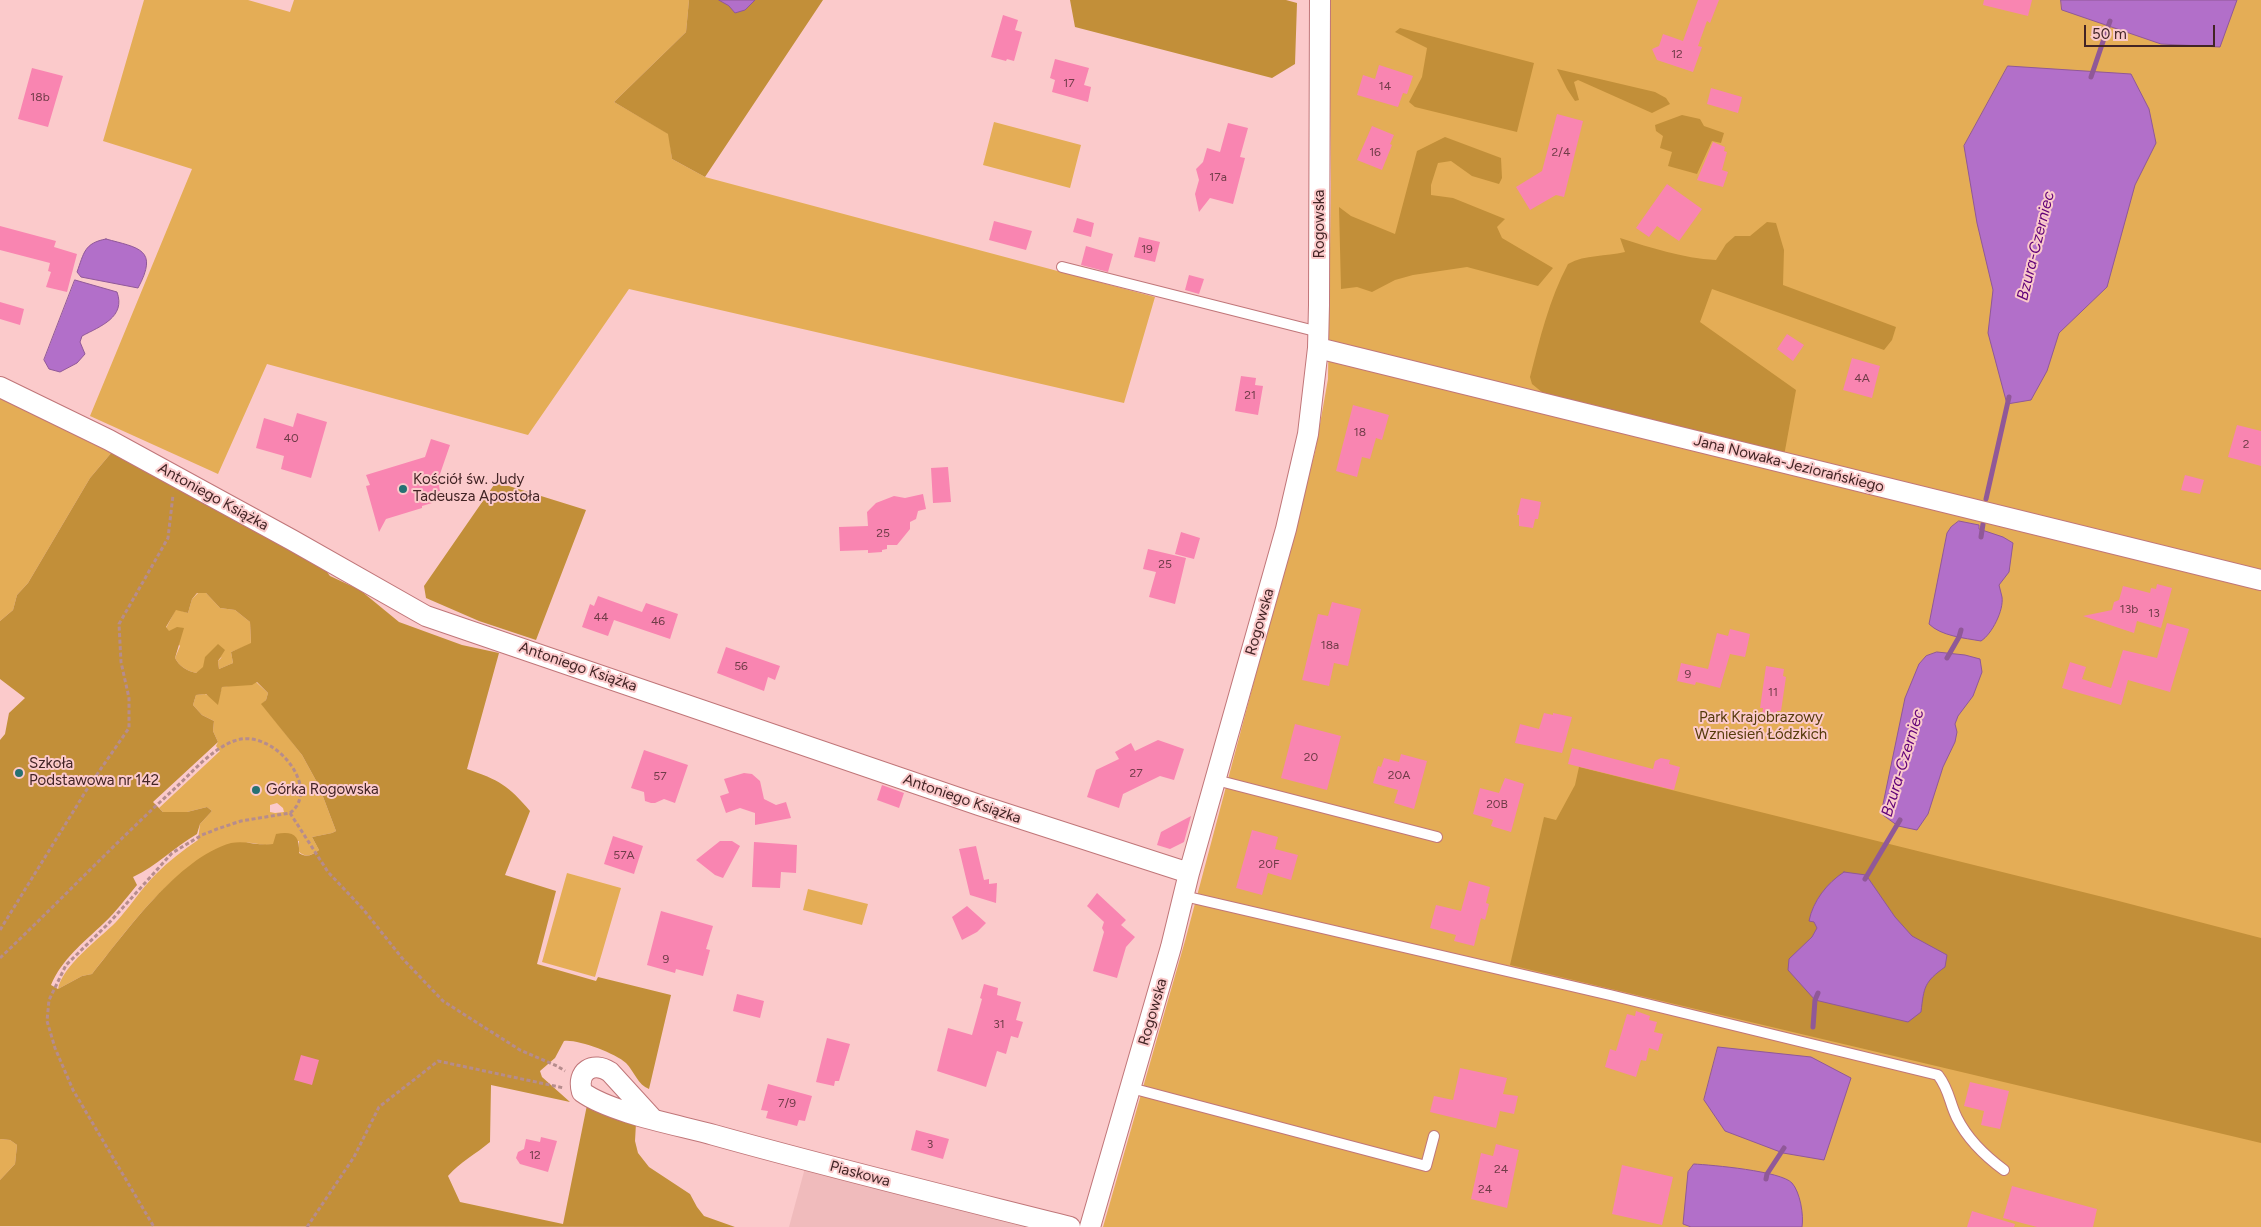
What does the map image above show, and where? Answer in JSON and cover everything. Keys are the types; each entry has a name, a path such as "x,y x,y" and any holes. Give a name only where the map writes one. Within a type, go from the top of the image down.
{"street":[{"name":"Rogowska","path":"1090,1227 1131,1088 1288,520 1308,434 1318,340 1320,0"},
{"name":"Jana Nowaka-Jeziorańskiego","path":"1318,340 2261,580"},
{"name":"Antoniego Książka","path":"0,387 109,440 426,616 979,806 1189,874"},
{"path":"581,1088 581,1078 591,1068 605,1069 610,1072 652,1118"},
{"name":"Piaskowa","path":"581,1088 610,1105 652,1118 865,1176 1070,1227"}],"lane":[{"path":"1062,267 1318,340"},
{"path":"1216,780 1437,837"},
{"path":"1184,896 1610,995 1938,1076 1947,1087 1956,1117 1971,1141 1988,1158 2004,1170"},
{"path":"1131,1088 1426,1166 1434,1136"}],"path":[{"path":"0,930 84,794 128,728 129,698 121,662 118,624 168,538 175,476"},
{"path":"0,958 150,811 210,756 227,744 244,738 254,738 270,744 283,755 294,772 301,794 299,805 290,813 241,821 202,834 172,854 110,922 66,965 49,1000 47,1020 55,1048 73,1090 154,1227"},
{"path":"290,813 328,872 363,908 402,958 443,1001 520,1050 557,1066 581,1088"},
{"path":"306,1227 354,1157 380,1107 438,1061 581,1088"}],"shaded area":[{"path":"689,0 823,0 705,177 672,159 668,134 614,102 686,32"},
{"path":"1070,0 1286,0 1297,3 1295,64 1272,78 1075,27"},
{"path":"1400,28 1534,63 1517,132 1415,107 1409,102 1422,77 1427,48 1395,32"},
{"path":"1557,69 1655,92 1666,98 1670,104 1652,113 1578,80 1574,82 1579,100 1575,101"},
{"path":"1682,115 1700,119 1704,126 1724,133 1721,143 1712,141 1697,174 1668,166 1672,152 1660,148 1663,136 1656,131 1655,125"},
{"path":"1445,137 1501,158 1502,178 1499,184 1472,176 1451,161 1438,163 1431,185 1431,195 1453,198 1505,219 1497,227 1502,238 1553,268 1538,286 1467,267 1413,275 1395,280 1372,292 1357,287 1341,289 1339,207 1351,216 1395,234 1417,151"},
{"path":"1767,222 1776,223 1784,250 1783,285 1896,327 1892,340 1884,350 1712,289 1700,322 1796,390 1784,456 1548,397 1532,384 1530,377 1537,348 1555,291 1568,264 1589,257 1625,252 1620,238 1679,255 1716,260 1726,244 1735,236 1750,236"},
{"path":"112,452 321,564 330,576 360,590 399,622 462,645 499,653 467,769 502,784 530,811 505,875 556,891 537,964 596,981 598,977 671,995 649,1089 642,1084 629,1066 621,1059 586,1044 564,1041 555,1058 540,1071 542,1077 570,1102 491,1085 490,1142 448,1176 460,1202 563,1224 587,1105 636,1123 635,1141 638,1153 649,1167 690,1194 704,1216 735,1227 0,1226 0,1180 15,1164 17,1145 10,1140 0,1139 0,740 5,734 9,713 25,698 0,679 0,621 13,610 17,595 28,583 90,478","holes":["197,593 206,593 220,608 235,610 250,622 251,643 231,652 233,663 219,669 218,661 225,650 218,644 205,657 203,667 196,673 184,668 175,658 184,628 177,627 169,631 166,627 176,610 188,613 192,599","257,682 268,693 266,700 261,704 302,755 319,786 336,831 312,837 319,850 309,855 299,853 297,838 287,833 276,834 273,844 236,842 211,851 192,864 154,898 92,974 82,976 58,989 51,985 67,959 113,914 137,885 133,877 142,873 197,834 200,824 212,811 207,807 187,812 163,812 153,802 218,742 213,731 214,721 202,715 193,705 196,695 206,694 218,705 222,687 252,685"]},
{"path":"496,482 586,510 536,640 479,621 426,598 424,586"},
{"path":"1579,767 2261,938 2261,1143 1510,965 1544,817 1556,820 1575,785"},
{"path":"805,1168 1025,1227 789,1227"}],"green space":[{"path":"144,0 248,0 290,12 294,0 689,0 686,32 614,102 669,134 672,159 705,177 1155,297 1124,403 629,289 528,435 267,364 218,474 90,416 192,169 103,141"},
{"name":"Park Krajobrazowy Wzniesień Łódzkich","path":"1329,0 2261,0 2261,1227 1103,1227 1185,941 1315,452 1328,379 1331,184"},
{"path":"994,122 1081,145 1070,188 983,165"},
{"path":"0,398 112,452 90,478 28,583 17,595 13,610 0,621"},
{"path":"198,593 206,593 220,608 235,610 250,622 251,644 231,652 233,663 219,669 218,661 222,657 196,673 184,668 175,658 180,646 166,628 176,609 188,613 192,599"},
{"path":"256,682 268,693 266,700 262,704 302,755 319,786 336,831 312,837 319,850 309,855 299,852 299,841 269,845 248,843 223,849 200,860 179,875 159,894 92,974 82,976 58,989 66,971 116,922 161,869 198,840 200,824 212,811 207,807 187,812 163,812 159,808 220,751 216,746 218,742 213,731 214,721 202,715 193,705 196,695 205,694 218,700 222,687","holes":["277,803 283,808 284,812 270,812 270,805"]},
{"path":"567,873 621,888 595,977 542,962"},
{"path":"808,889 868,904 862,925 803,910"},
{"path":"0,1139 10,1140 17,1145 15,1164 0,1180"}],"water":[{"path":"719,0 755,0 745,10 735,13 729,6"},
{"path":"2061,0 2237,0 2220,47 2161,44 2062,10"},
{"path":"2008,66 2131,74 2149,109 2156,143 2135,185 2107,287 2059,333 2047,371 2031,400 2007,404 1988,333 1993,290 1977,223 1964,146"},
{"path":"106,239 136,248 146,258 144,275 138,288 81,277 77,272 83,254 89,246"},
{"path":"75,280 117,292 118,308 110,320 82,336 80,342 85,354 77,363 60,372 49,369 44,360"},
{"path":"1959,521 1979,525 1979,529 2003,537 2013,543 2009,572 1999,585 2002,602 1999,615 1989,633 1981,641 1946,634 1929,624 1947,533"},
{"path":"1937,652 1965,655 1980,659 1982,672 1973,696 1958,716 1955,724 1957,732 1955,742 1943,767 1928,814 1917,830 1898,826 1883,815 1882,809 1905,698 1919,664 1926,656"},
{"path":"1844,872 1866,875 1895,917 1912,936 1947,955 1945,967 1926,986 1921,1012 1908,1022 1815,1000 1788,970 1789,959 1812,937 1817,928 1814,922 1809,921 1817,900 1832,881"},
{"path":"1718,1047 1811,1057 1851,1078 1824,1160 1783,1153 1725,1131 1704,1100"},
{"path":"1694,1164 1746,1169 1775,1175 1792,1183 1802,1210 1802,1227 1691,1227 1683,1224 1688,1172"}],"building":[{"path":"1698,0 1719,0 1710,23 1707,21 1698,46 1702,47 1693,72 1657,60 1652,49 1659,46 1663,34 1683,41"},
{"path":"1984,0 2032,0 2028,16 1983,5"},
{"path":"1003,15 1018,20 1015,30 1022,32 1014,61 991,57"},
{"path":"1055,59 1089,68 1084,85 1091,87 1088,102 1052,92 1055,80 1050,78"},
{"path":"1379,65 1413,76 1407,94 1403,93 1398,107 1357,95 1363,75 1375,79"},
{"path":"32,68 63,76 48,127 18,119"},
{"path":"1711,88 1742,97 1738,113 1707,104"},
{"path":"1557,114 1583,121 1564,197 1556,195 1530,210 1516,187 1542,171"},
{"path":"1228,123 1248,128 1240,157 1245,158 1233,204 1210,198 1199,212 1195,194 1199,180 1196,169 1203,162 1207,148 1220,152"},
{"path":"1372,126 1394,135 1382,170 1357,160"},
{"path":"1713,142 1725,147 1724,151 1727,152 1722,170 1728,172 1723,187 1697,180"},
{"path":"1667,184 1702,209 1679,241 1657,226 1649,237 1636,228"},
{"path":"1077,218 1094,223 1091,237 1073,232"},
{"path":"994,221 1032,231 1026,250 989,240"},
{"path":"0,226 56,241 54,247 77,254 67,292 46,287 51,272 48,271 50,263 0,250"},
{"path":"1139,237 1160,242 1155,262 1134,257"},
{"path":"1086,246 1113,254 1108,272 1081,265"},
{"path":"1189,275 1204,279 1199,294 1185,290"},
{"path":"0,302 24,309 20,325 0,319"},
{"path":"1787,334 1804,345 1793,361 1777,349"},
{"path":"1852,358 1880,366 1872,398 1843,390"},
{"path":"1241,376 1256,378 1255,385 1263,386 1258,415 1235,411"},
{"path":"1353,405 1389,415 1382,440 1376,438 1370,459 1362,457 1357,477 1336,471"},
{"path":"297,413 327,422 311,478 281,469 284,456 256,448 264,418 293,427"},
{"path":"2237,425 2261,431 2261,466 2228,457"},
{"name":"Kościół św. Judy Tadeusza Apostoła","path":"431,439 450,445 440,474 443,478 439,486 440,491 429,495 432,503 386,519 379,532 366,486 370,485 366,475 425,457"},
{"path":"948,467 951,502 933,503 931,468"},
{"path":"2185,475 2204,480 2200,494 2181,490"},
{"path":"923,494 926,509 918,511 916,519 910,522 910,529 897,545 887,545 887,549 882,550 882,552 868,553 868,550 840,551 839,527 868,526 867,512 876,503 894,496 905,498"},
{"path":"1521,498 1541,502 1538,519 1535,519 1533,528 1519,526 1519,515 1517,515"},
{"path":"1181,532 1200,538 1194,559 1175,554"},
{"path":"1148,549 1186,558 1175,604 1149,597 1156,572 1143,569"},
{"path":"2157,584 2172,588 2161,628 2137,621 2134,633 2083,616 2112,610 2114,602 2119,600 2123,586 2150,593 2151,588 2156,589"},
{"path":"598,596 642,612 646,603 678,614 670,639 614,620 608,636 582,627 590,604 594,606"},
{"path":"1332,602 1361,609 1348,666 1334,663 1329,686 1302,680 1318,614 1328,616"},
{"path":"2167,623 2189,629 2170,692 2128,680 2121,705 2062,688 2070,662 2086,667 2082,679 2111,688 2123,650 2157,658"},
{"path":"1730,629 1750,634 1745,657 1730,654 1720,688 1696,682 1695,685 1677,681 1681,663 1708,669 1717,633 1728,636"},
{"path":"726,647 780,666 775,680 768,677 764,691 717,673"},
{"path":"1766,666 1784,669 1783,676 1786,677 1781,711 1777,711 1777,718 1762,716 1763,708 1760,708"},
{"path":"1544,713 1572,717 1562,753 1515,743 1520,724 1539,729"},
{"path":"1295,724 1341,736 1327,790 1281,778"},
{"path":"1158,740 1184,749 1174,780 1160,776 1123,794 1119,808 1087,797 1096,770 1119,759 1115,752 1131,743 1135,751"},
{"path":"1572,748 1653,769 1655,761 1661,758 1670,760 1669,764 1680,767 1674,790 1568,764"},
{"path":"644,750 688,765 675,803 664,799 655,803 645,801 644,792 631,788"},
{"path":"1401,754 1427,761 1414,809 1394,803 1398,790 1373,783 1378,766 1381,767 1384,758 1399,762"},
{"path":"744,773 752,774 760,781 764,799 776,805 786,802 791,818 755,825 755,813 740,808 726,813 720,796 729,793 724,779"},
{"path":"1505,778 1524,784 1511,832 1491,826 1493,820 1473,814 1480,788 1499,793"},
{"path":"882,785 904,793 899,808 877,800"},
{"path":"1191,816 1184,842 1170,849 1157,845 1161,832"},
{"path":"1252,830 1278,837 1275,849 1298,855 1291,880 1268,873 1262,895 1236,888"},
{"path":"613,836 643,846 634,874 604,864"},
{"path":"720,841 732,841 740,846 723,878 715,875 696,860"},
{"path":"754,842 797,845 796,873 781,872 780,888 752,887"},
{"path":"976,846 984,880 989,879 989,884 997,883 996,903 970,895 959,849"},
{"path":"1469,881 1490,887 1486,903 1489,904 1485,920 1481,918 1474,946 1454,941 1456,935 1430,928 1436,905 1461,911"},
{"path":"1097,893 1126,920 1121,925 1135,937 1126,947 1117,978 1093,971 1104,932 1102,928 1104,922 1087,906"},
{"path":"967,906 986,923 977,932 962,940 952,917"},
{"path":"661,911 713,926 706,949 710,950 703,976 676,969 675,973 647,965"},
{"path":"984,984 998,988 997,995 1021,1002 1016,1020 1023,1022 1018,1038 1011,1036 1006,1054 997,1051 986,1087 937,1071 948,1028 972,1035"},
{"path":"737,994 764,1001 760,1018 733,1011"},
{"path":"1636,1011 1650,1016 1649,1020 1657,1022 1654,1032 1663,1034 1658,1051 1649,1048 1646,1061 1641,1060 1636,1077 1605,1067 1610,1049 1616,1051 1627,1014 1635,1016"},
{"path":"827,1038 850,1044 839,1081 835,1081 834,1086 816,1082"},
{"path":"301,1055 319,1060 312,1085 294,1080"},
{"path":"1460,1068 1507,1078 1503,1094 1518,1096 1514,1114 1500,1111 1496,1128 1430,1112 1434,1096 1453,1100"},
{"path":"1970,1082 2009,1091 2000,1129 1981,1125 1984,1111 1964,1106"},
{"path":"768,1084 812,1096 805,1121 799,1120 797,1126 766,1118 768,1111 761,1110"},
{"path":"916,1130 949,1139 943,1159 911,1150"},
{"path":"541,1137 557,1141 548,1172 520,1164 516,1158 518,1152 524,1149 526,1139 540,1142"},
{"path":"1496,1144 1519,1150 1507,1208 1471,1199 1481,1153 1493,1156"},
{"path":"1622,1165 1673,1177 1662,1225 1612,1214"},
{"path":"2012,1186 2097,1209 2093,1227 2037,1227 2003,1218"},
{"path":"1972,1211 2015,1224 2014,1227 1967,1227"}],"waterway":[{"name":"Bzura-Czerniec","path":"2091,77 2110,21"},
{"name":"Bzura-Czerniec","path":"1986,499 2009,397"},
{"name":"Bzura-Czerniec","path":"1981,537 1983,524"},
{"name":"Bzura-Czerniec","path":"1947,658 1961,630"},
{"name":"Bzura-Czerniec","path":"1865,879 1900,820"},
{"name":"Bzura-Czerniec","path":"1813,1027 1815,1000 1818,993"},
{"name":"Bzura-Czerniec","path":"1766,1179 1767,1174 1784,1148"}],"place":[{"name":"Kościół św. Judy Tadeusza Apostoła","path":"403,489"},
{"name":"Szkoła Podstawowa nr 142","path":"19,773"},
{"name":"Górka Rogowska","path":"256,790"}]}
